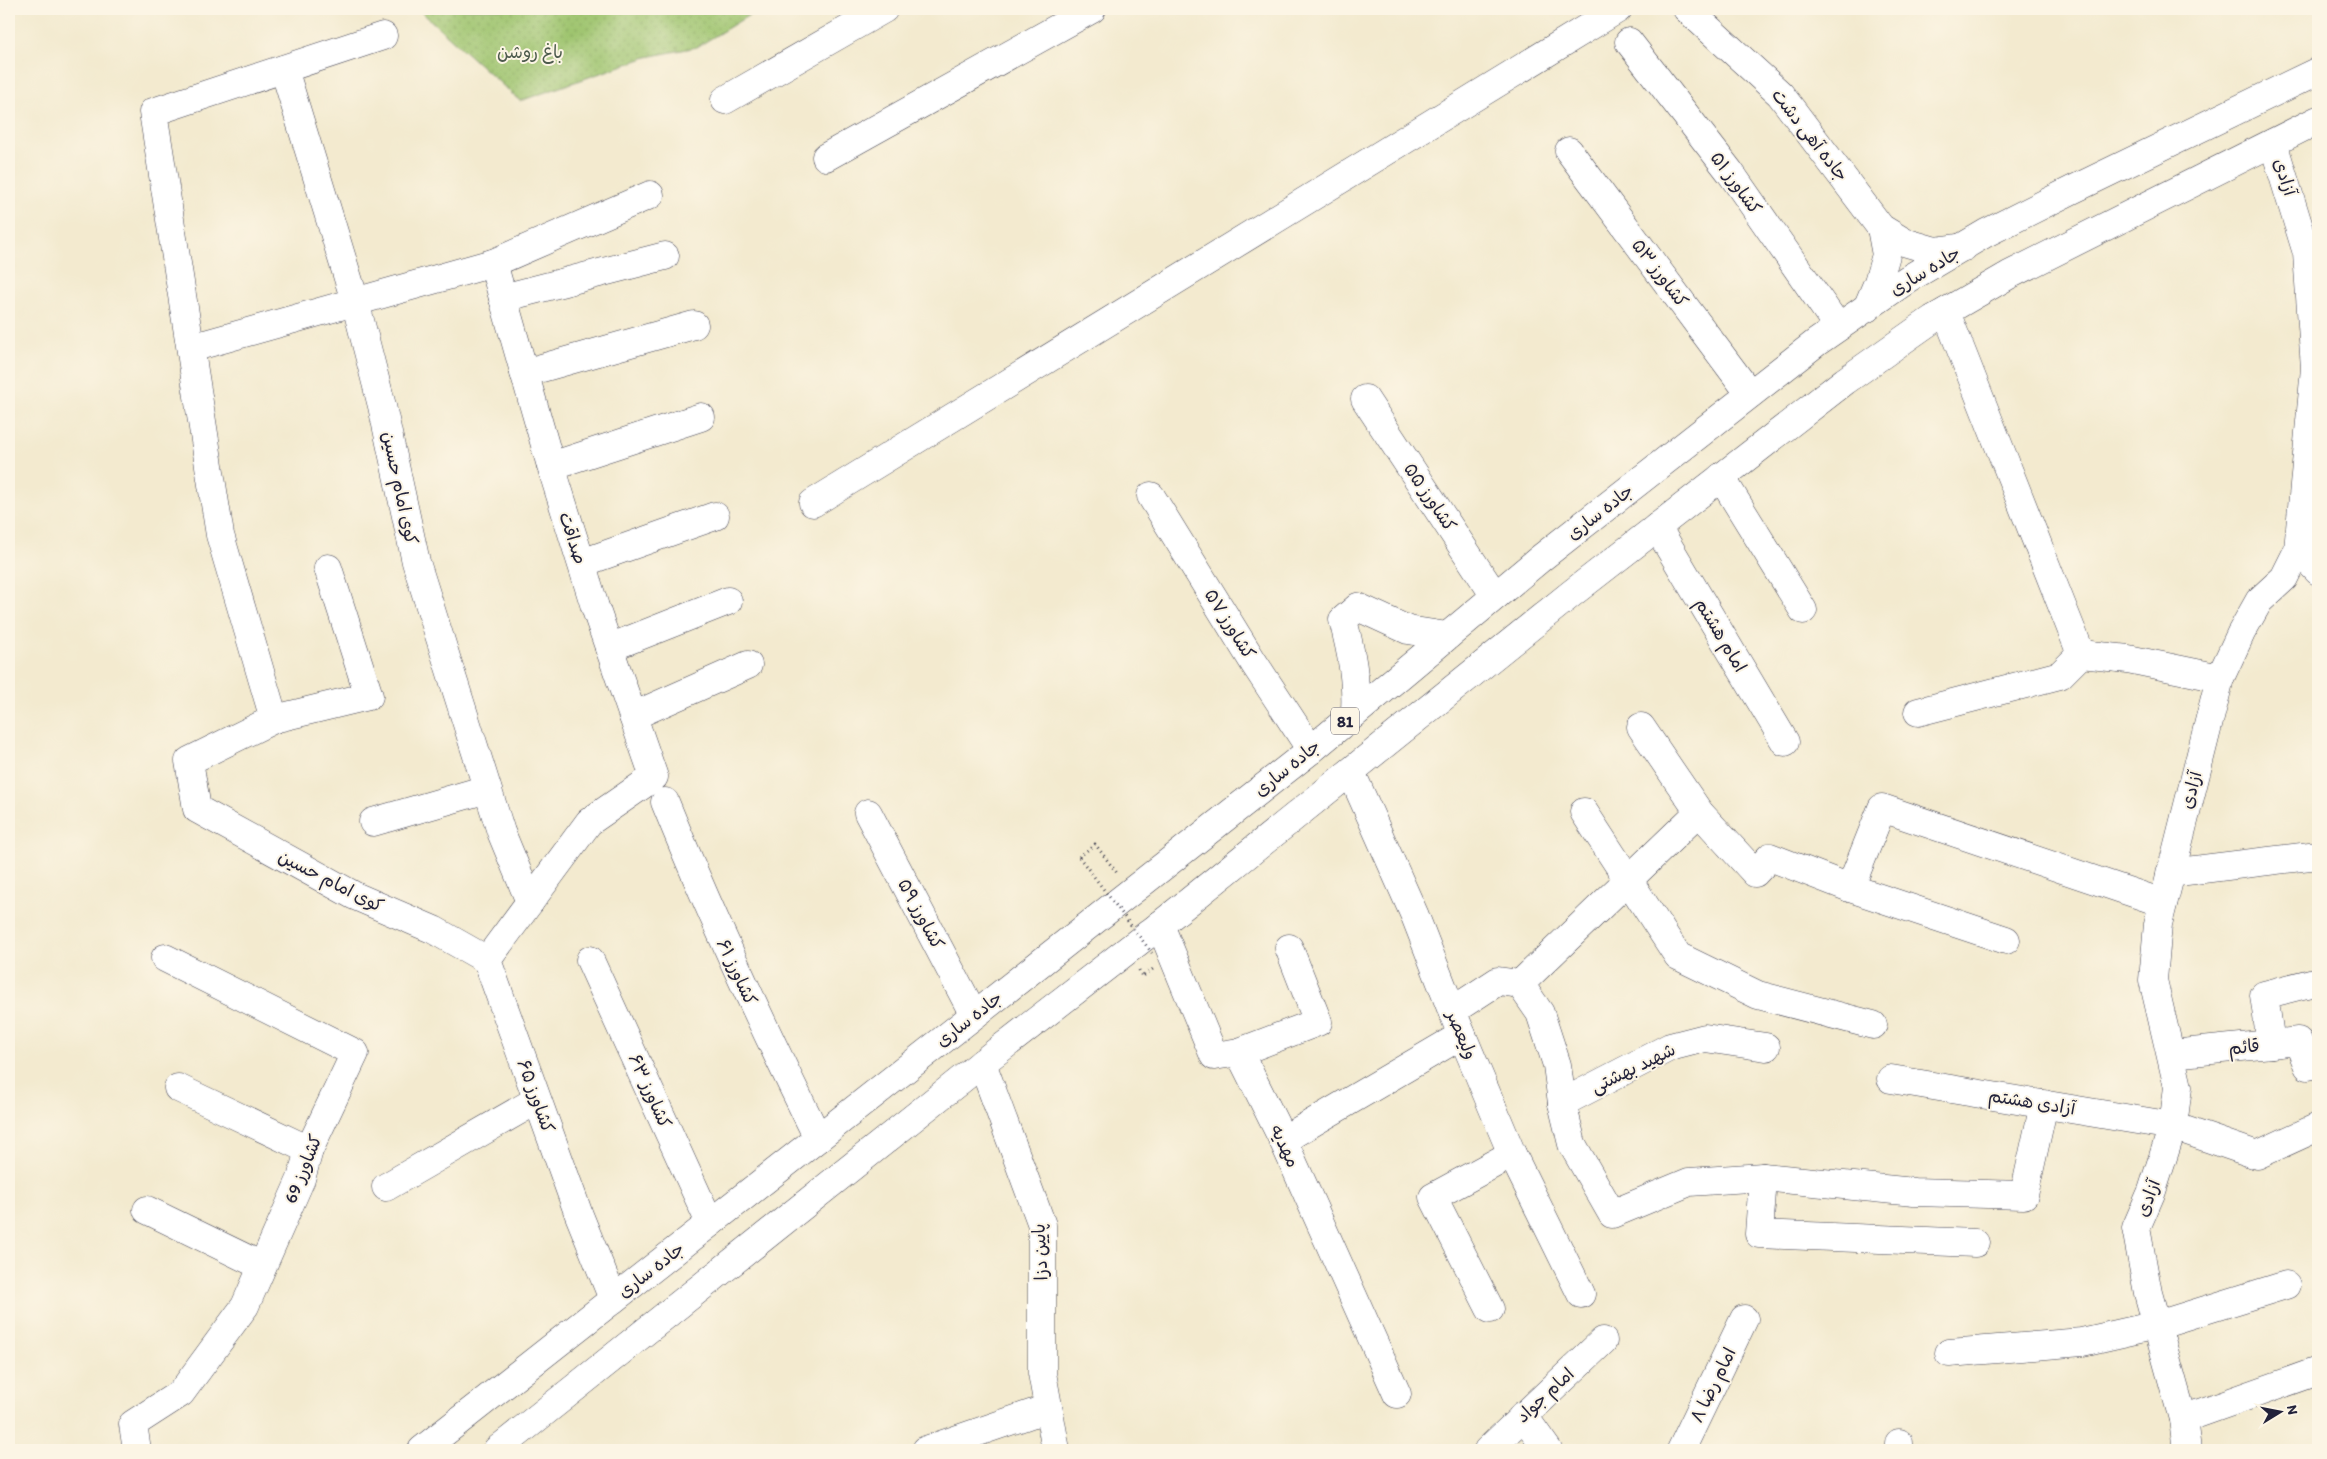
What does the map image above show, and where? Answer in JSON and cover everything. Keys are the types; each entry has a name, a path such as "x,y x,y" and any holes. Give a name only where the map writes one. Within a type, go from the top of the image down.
{"main road":[{"path":"725,100 884,9"},
{"path":"826,157 1092,9"},
{"path":"813,503 1618,9"},
{"name":"جاده آهی دشت","path":"1701,12 1780,94 1881,228"},
{"path":"328,568 369,696 274,719 220,534 153,112 383,36"},
{"name":"کشاورز ۵۱","path":"1629,42 1730,172 1838,327"},
{"name":"کوی امام حسین","path":"284,69 355,301 382,406 416,562 486,789 501,832 530,902"},
{"name":"جاده ساری","path":"422,1450 1311,750 1495,596 1750,394 1838,327 1908,279 1964,247 2072,190 2318,71"},
{"name":"81","path":"497,1450 982,1063 1160,925 1656,527 1845,380 1946,312 2043,258 2318,120"},
{"name":"آزادی","path":"2187,1450 2183,1419 2148,1293 2136,1228 2152,1191 2173,1126 2178,1086 2172,1054 2152,980 2158,924 2220,678 2241,633 2259,601 2284,578 2308,546 2316,390 2308,253 2274,143"},
{"name":"کشاورز ۵۳","path":"1569,151 1750,394"},
{"path":"191,348 493,263 650,195"},
{"path":"1881,228 1904,242 1935,251 1964,247"},
{"path":"1866,308 1878,282 1886,255 1881,228"},
{"path":"503,298 665,256"},
{"name":"صداقت","path":"493,263 550,466 654,777 589,822 530,902"},
{"path":"1946,312 2081,654"},
{"path":"524,373 694,326"},
{"name":"کشاورز ۵۵","path":"1364,399 1495,596"},
{"path":"550,466 701,417"},
{"path":"1721,477 1803,610"},
{"name":"کشاورز ۵۷","path":"1151,496 1254,663 1311,750"},
{"path":"582,563 714,516"},
{"name":"امام هشتم","path":"1656,527 1785,742"},
{"path":"2308,546 2318,571"},
{"path":"610,648 728,601"},
{"path":"1355,713 1356,690 1353,659 1343,620 1358,607 1408,630 1447,636"},
{"path":"2081,654 2128,660 2220,678"},
{"path":"1918,712 2060,675 2081,654"},
{"path":"634,716 748,665"},
{"name":"کوی امام حسین","path":"274,719 189,761 198,809 354,896 434,930 487,960"},
{"path":"1641,727 1699,812 1755,873 1770,857 1850,888 2006,940"},
{"name":"ولیعصر","path":"1351,772 1415,916 1512,1154 1581,1294"},
{"path":"373,822 486,789"},
{"name":"کشاورز ۶۱","path":"664,802 700,890 818,1138"},
{"path":"1850,888 1882,808 2163,903"},
{"path":"1584,812 1678,956 1758,995 1873,1025"},
{"path":"1283,1140 1457,1023 1498,982 1520,984 1699,812"},
{"name":"کشاورز ۵۹","path":"868,813 974,1015"},
{"path":"2170,873 2318,855"},
{"path":"487,960 530,902"},
{"path":"1160,925 1214,1056 1239,1052 1318,1022 1289,948"},
{"name":"کشاورز 69","path":"137,1450 133,1424 181,1393 244,1306 301,1179 309,1150 355,1053 165,958"},
{"name":"کشاورز ۶۵","path":"487,960 537,1100 613,1299"},
{"name":"کشاورز ۶۳","path":"590,960 710,1223"},
{"name":"قائم","path":"2172,1054 2272,1044 2264,995 2318,981"},
{"path":"1520,984 1540,1013 1557,1065 1562,1103 1572,1144 1612,1214 1689,1182 1763,1177 1914,1192 2024,1195 2044,1104"},
{"name":"شهید بهشتی","path":"1562,1103 1670,1047 1705,1038 1766,1047"},
{"path":"2272,1044 2298,1040 2308,1066 2318,1062"},
{"name":"مهدیه","path":"1239,1052 1283,1140 1398,1394"},
{"name":"پایین دزا","path":"982,1063 1042,1226 1042,1373 1056,1450"},
{"name":"آزادی هشتم","path":"1890,1079 2173,1126 2256,1155 2318,1127"},
{"path":"178,1088 309,1150"},
{"path":"386,1187 537,1100"},
{"path":"1490,1309 1434,1197 1512,1154"},
{"path":"1763,1177 1759,1234 1975,1243"},
{"path":"147,1210 262,1266"},
{"path":"1948,1353 2082,1342 2157,1326 2286,1285"},
{"name":"امام رضا ۸","path":"1681,1450 1744,1319"},
{"name":"امام جواد","path":"1488,1450 1603,1341"},
{"path":"2183,1419 2318,1371"},
{"path":"926,1450 1048,1408"},
{"path":"1523,1415 1548,1450"}],"path":[{"path":"1131,891 1096,844 1079,857 1152,953"}],"green space":[{"name":"باغ روشن","path":"418,9 759,9 697,47 647,57 520,101"}]}
